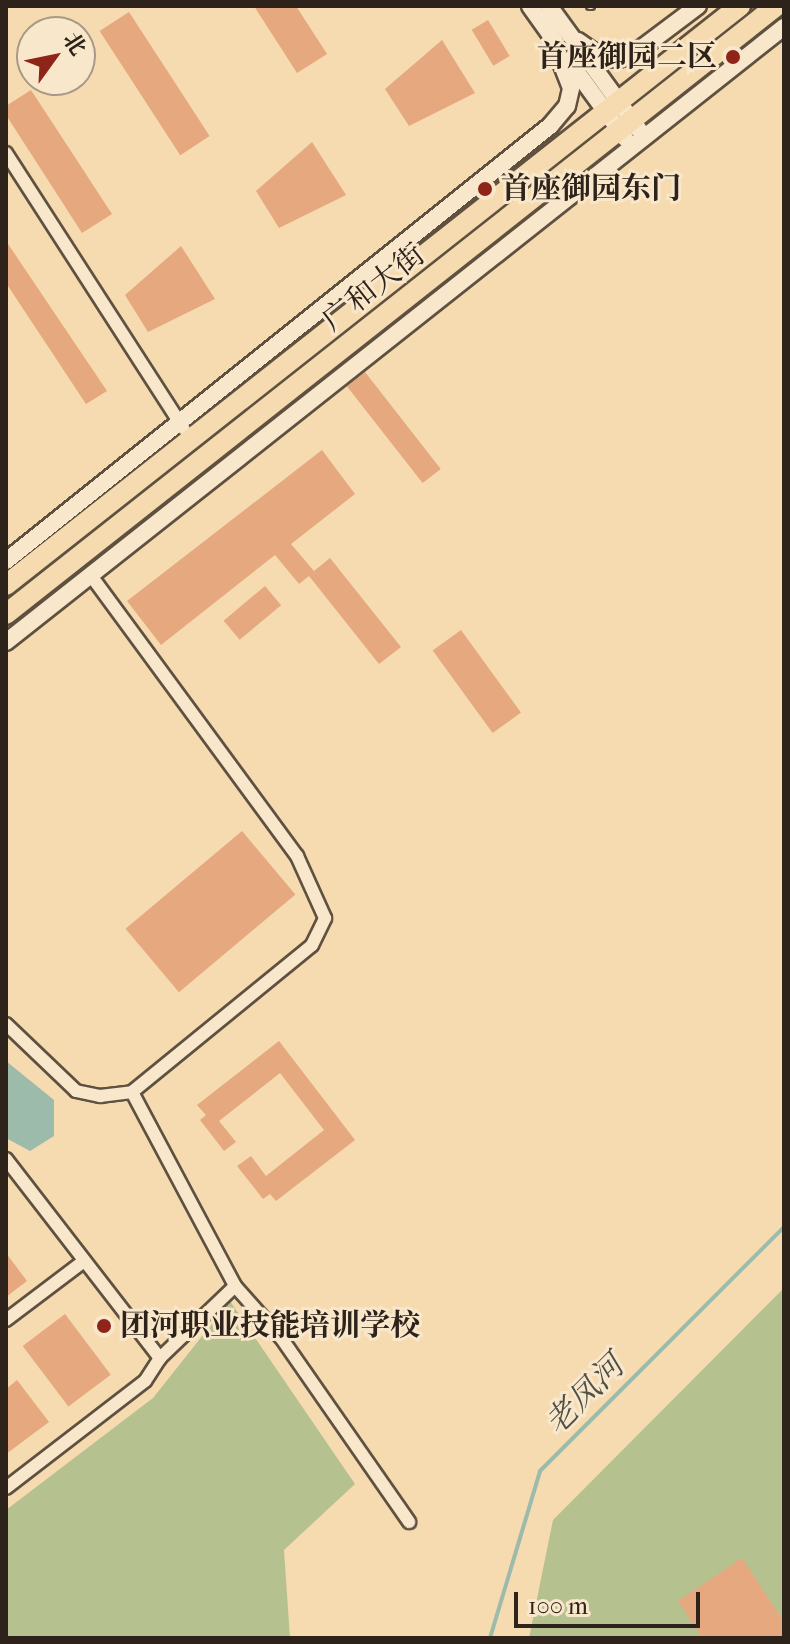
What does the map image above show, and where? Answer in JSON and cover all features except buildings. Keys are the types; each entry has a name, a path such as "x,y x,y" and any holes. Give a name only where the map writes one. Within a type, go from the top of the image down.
{"main road":[{"name":"广和大街","path":"6,585 187,433 537,168 740,6"},
{"name":"广和大街","path":"6,614 632,135 776,6"}],"street":[{"path":"530,6 557,31 632,135"},
{"path":"537,168 567,106 568,70 549,6"},
{"path":"557,31 601,57 618,59 634,54 698,6"},
{"path":"6,642 93,578 632,135 784,27"},
{"path":"6,561 187,433 567,106"},
{"path":"6,153 187,433"},
{"path":"202,487 222,446"},
{"path":"6,1024 76,1091 100,1096 132,1092 312,945 325,918 297,856 93,578"},
{"path":"132,1092 235,1286 282,1339 409,1522"},
{"path":"6,1159 160,1358"},
{"path":"6,1320 84,1261"},
{"path":"6,1488 145,1381 160,1358 235,1286"}],"green space":[{"path":"784,1288 784,1638 529,1638 553,1520"},
{"path":"230,1301 355,1484 284,1550 290,1638 6,1638 6,1510 153,1398"}],"shaded area":[{"path":"6,1061 54,1100 54,1136 30,1151 6,1138"}],"waterway":[{"name":"老凤河","path":"490,1638 540,1471 784,1227"}],"place":[{"name":"首座御园二区","path":"733,57"},
{"name":"首座御园东门","path":"485,189"},
{"name":"团河职业技能培训学校","path":"104,1326"}]}
